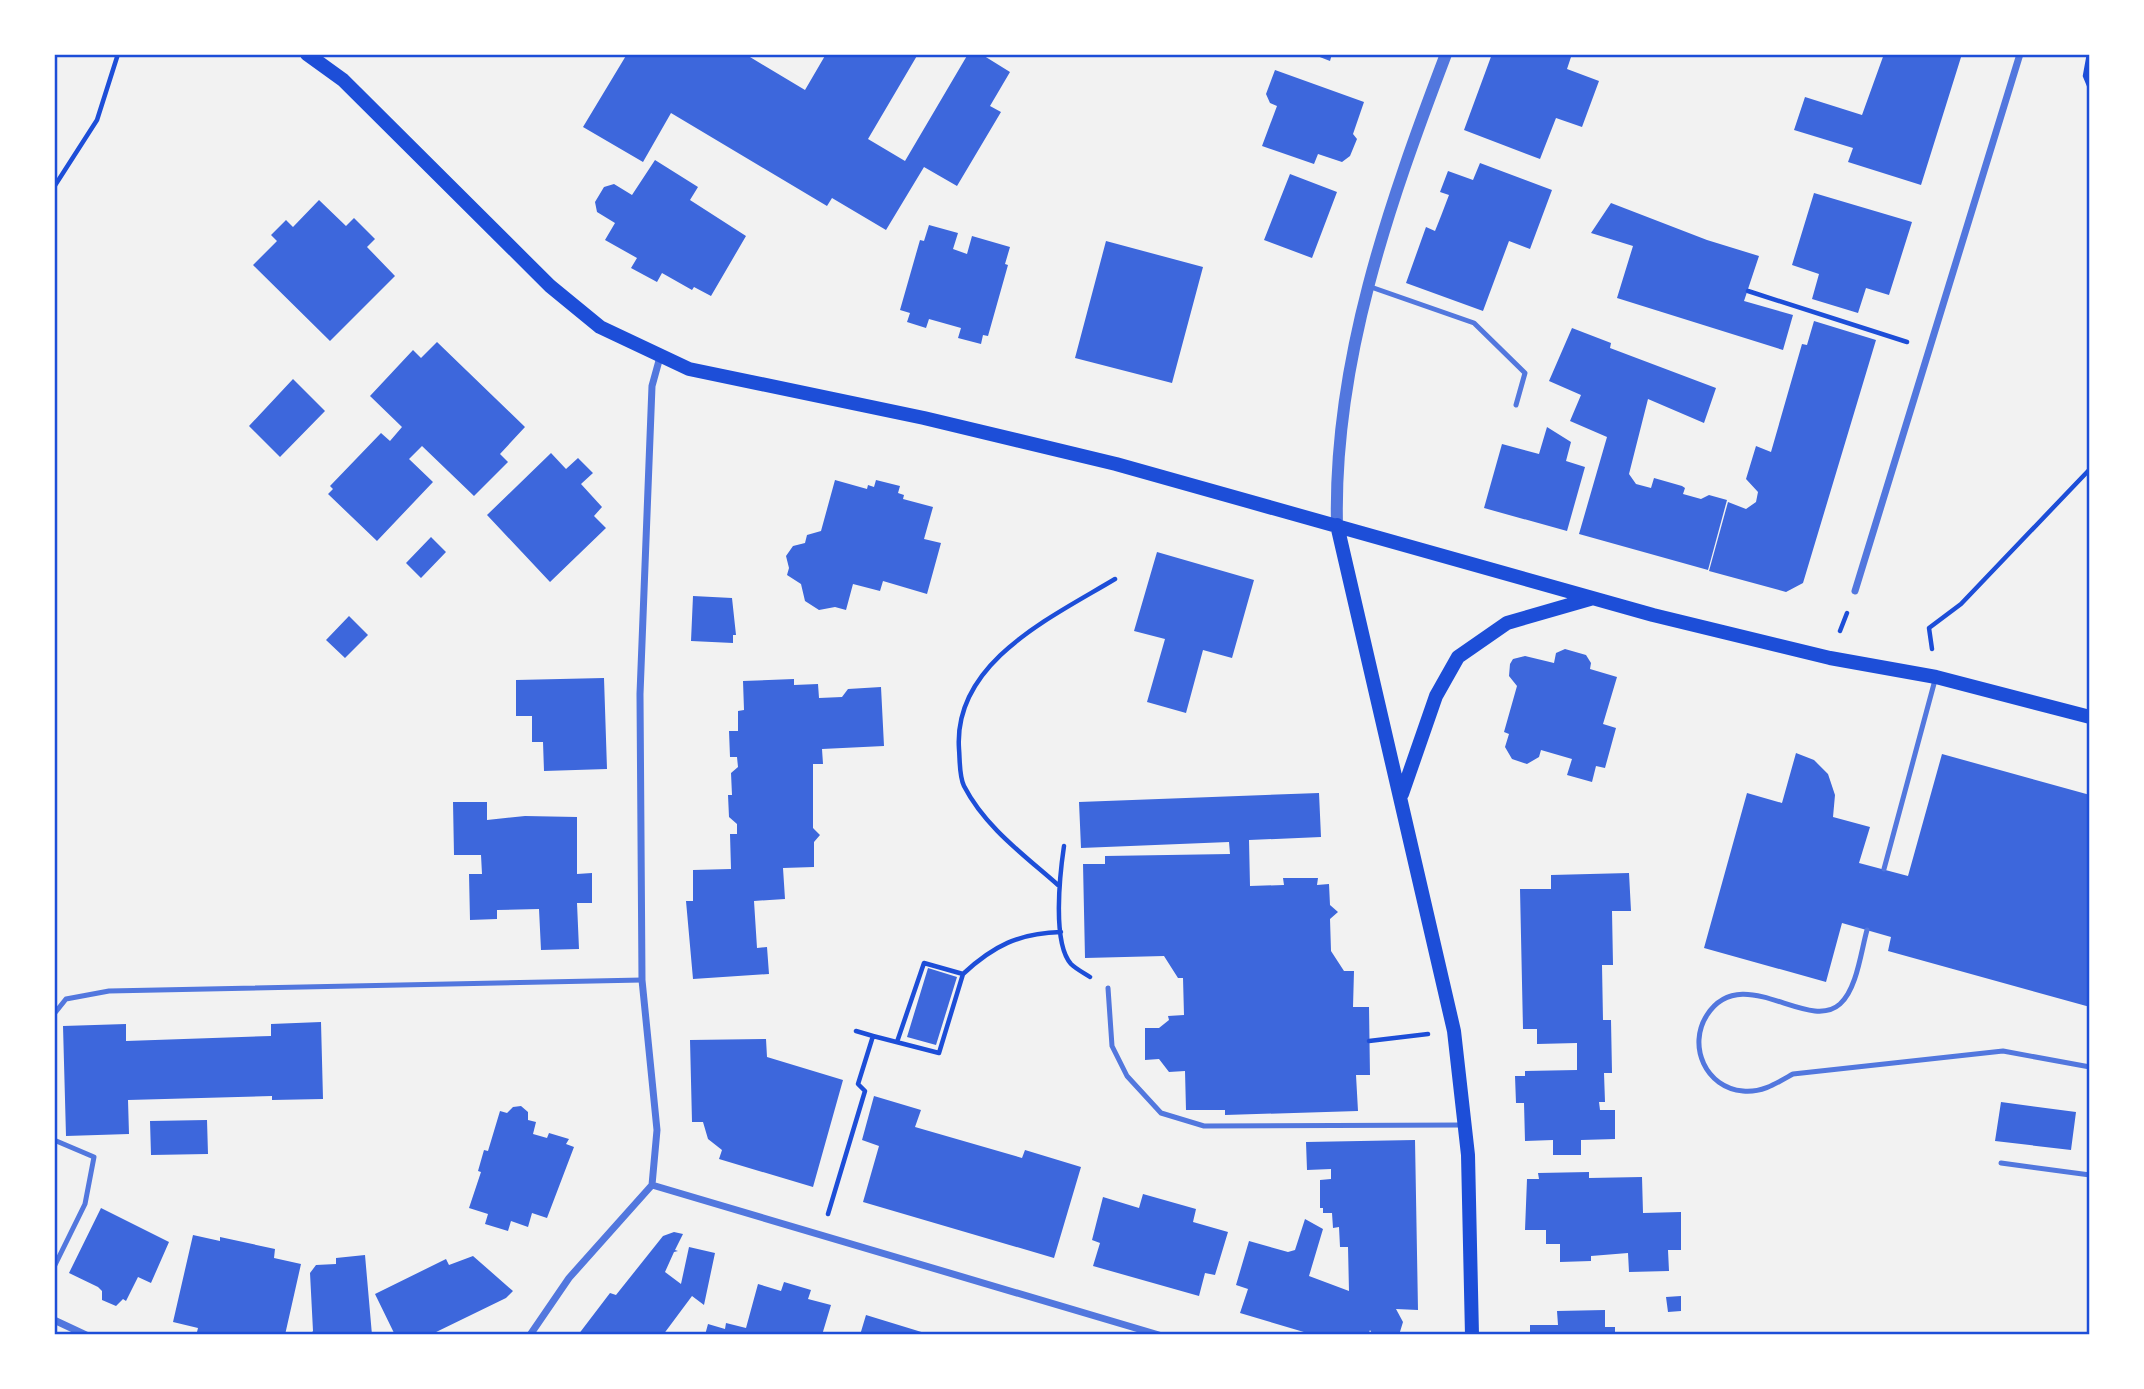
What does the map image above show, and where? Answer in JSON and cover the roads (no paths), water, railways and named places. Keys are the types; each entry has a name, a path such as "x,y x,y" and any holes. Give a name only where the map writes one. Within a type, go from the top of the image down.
{"main road":[{"path":"307,54 343,80 550,286 600,327 660,357 749,384 924,418 1116,464 1591,598 1830,658 1936,677 2090,717"},
{"path":"1337,525 1454,1031 1465,1125 1472,1335"},
{"path":"1401,796 1436,696 1458,657 1507,623 1591,598"}],"street":[{"path":"1337,525 1336,475 1345,398 1368,286 1447,54"},
{"path":"1854,591 2020,54"},
{"path":"530,1335 569,1278 652,1185 657,1130 642,980 640,694 652,386 660,357"},
{"path":"652,1185 1159,1335"},
{"path":"54,1320 86,1335"}],"lane":[{"path":"1368,286 1474,323 1525,373 1516,405"},
{"path":"1884,869 1936,677"},
{"path":"1867,929 1848,994 1839,1006 1829,1010 1816,1010 1748,994 1725,999 1714,1006 1706,1016 1697,1042 1700,1058 1712,1076 1727,1087 1744,1091 1766,1089 1793,1074 2003,1051 2090,1067"},
{"path":"54,1014 66,999 109,991 642,980"},
{"path":"1108,988 1112,1046 1127,1076 1161,1113 1204,1126 1465,1125"},
{"path":"54,1140 94,1157 85,1204 54,1267"},
{"path":"2001,1163 2090,1175"}]}
